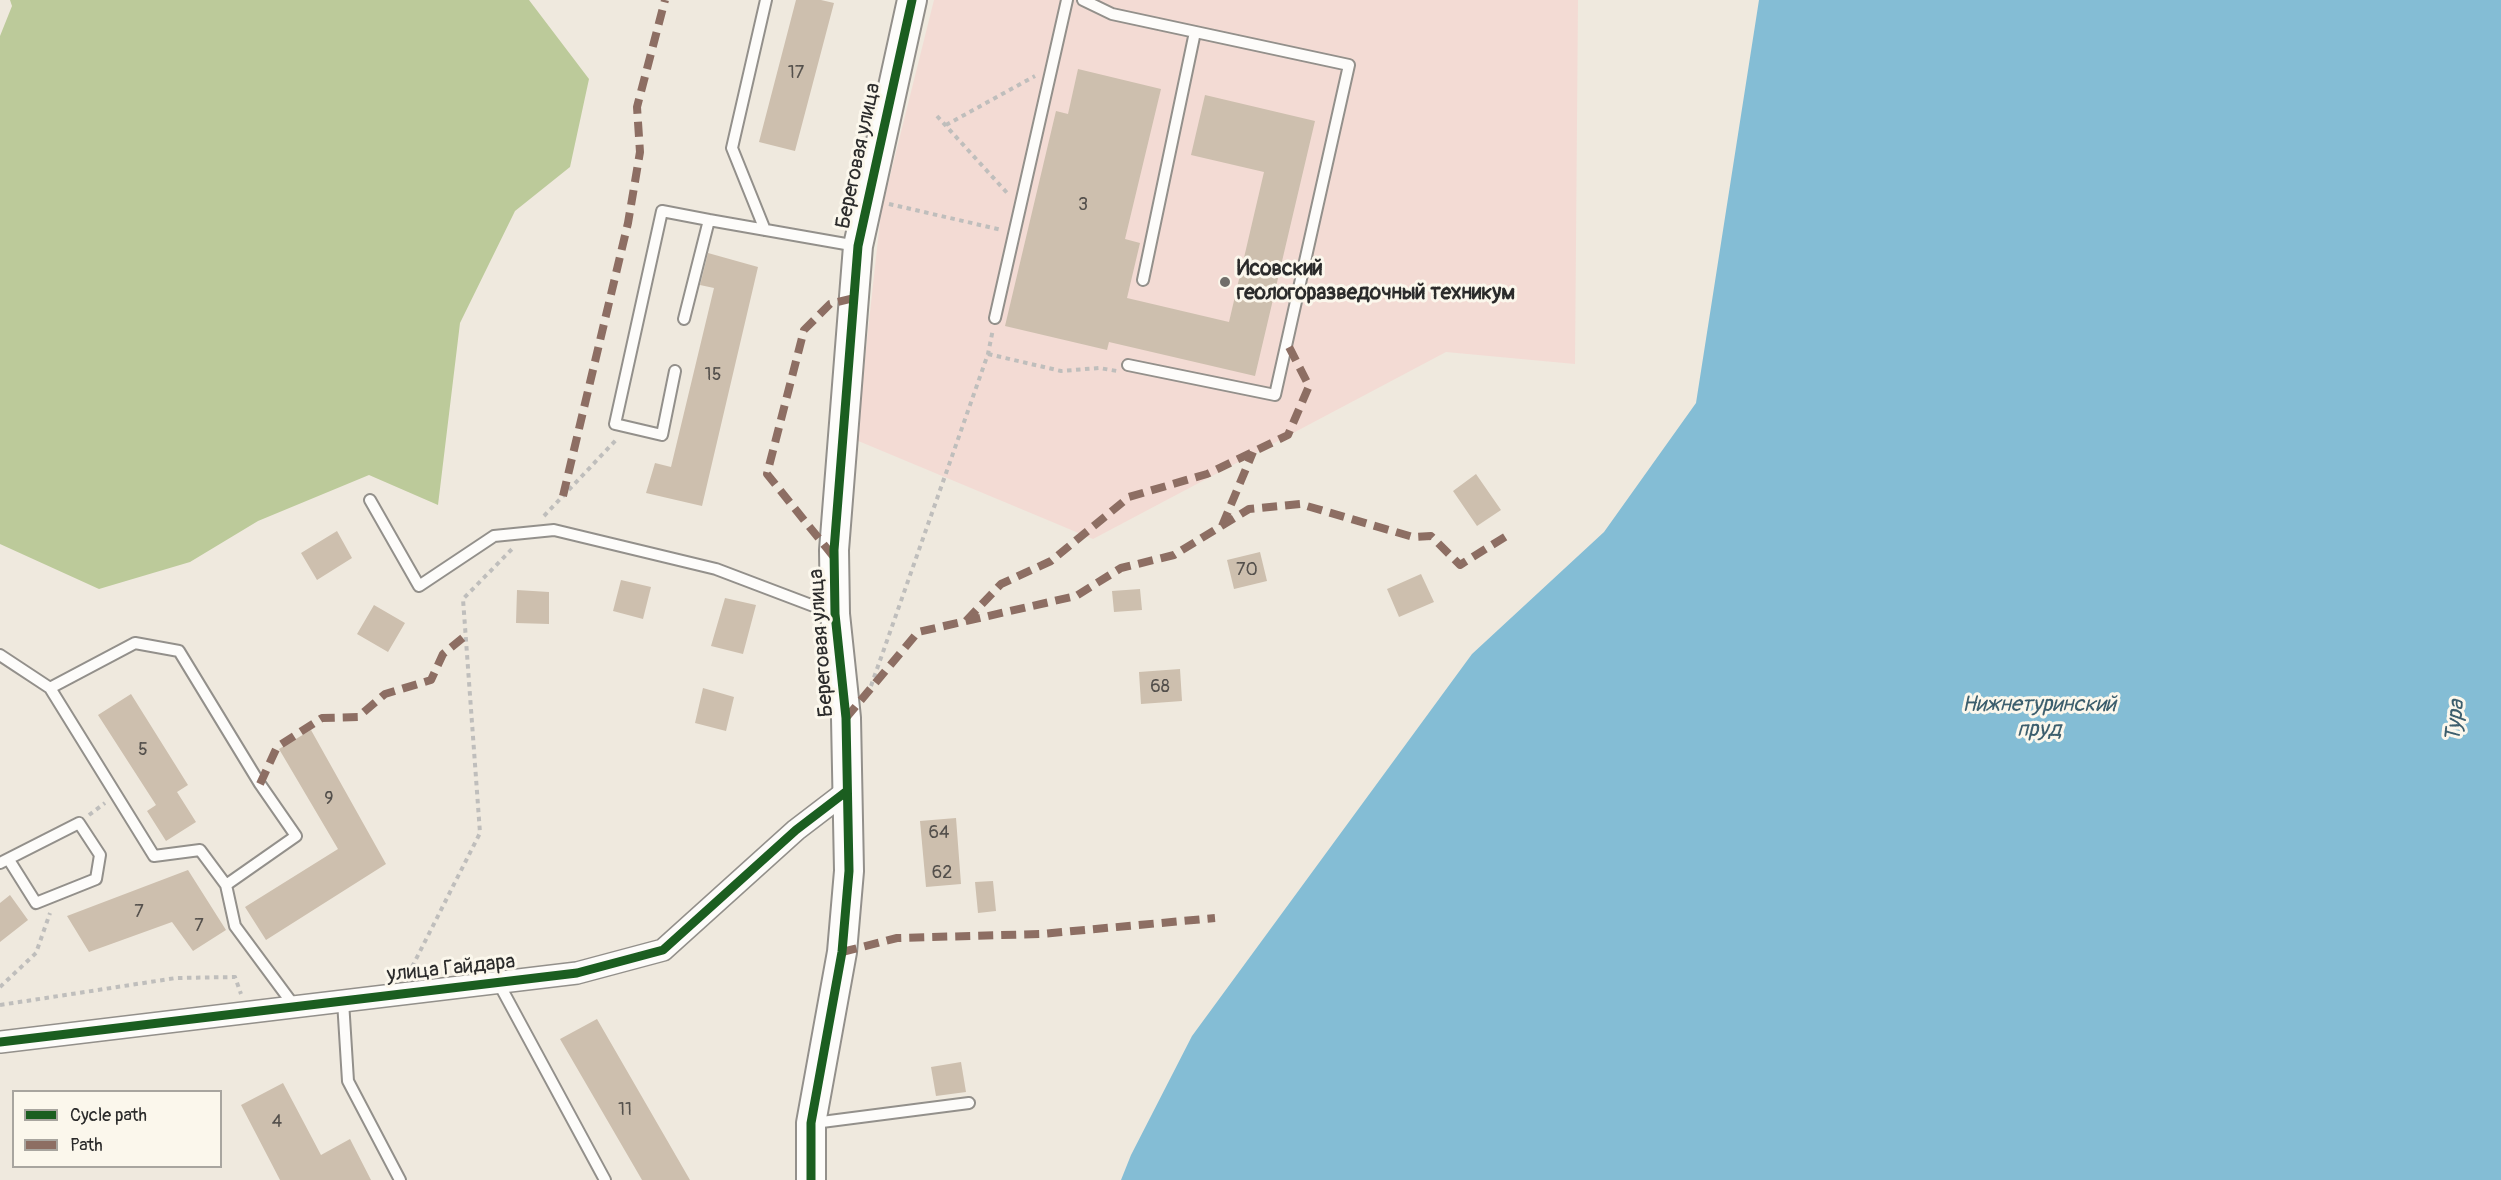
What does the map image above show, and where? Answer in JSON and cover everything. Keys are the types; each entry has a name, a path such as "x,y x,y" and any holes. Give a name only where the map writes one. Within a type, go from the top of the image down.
{"street":[{"name":"Береговая улица","path":"811,1180 811,1123 842,952 849,871 846,718 835,614 834,550 858,246 912,0"},
{"name":"улица Гайдара","path":"0,1041 577,973 663,950 796,830 846,791"}],"lane":[{"path":"765,230 732,148 766,0"},
{"path":"995,318 1066,0"},
{"path":"1083,0 1112,14 1349,65 1275,395 1128,365"},
{"path":"1143,280 1195,32"},
{"path":"675,371 662,435 615,424 662,210 858,246"},
{"path":"684,319 709,220"},
{"path":"370,500 419,586 494,536 554,530 716,569 835,614"},
{"path":"50,688 135,643 179,651 296,836 226,885"},
{"path":"0,655 50,688 154,856 200,850 226,885 235,926 295,1006"},
{"path":"79,822 100,855 96,879 36,903 4,861 79,822"},
{"path":"498,982 605,1180"},
{"path":"343,1001 348,1081 400,1180"},
{"path":"811,1123 969,1103"}],"path":[{"path":"946,125 1051,67"},
{"path":"938,116 1020,207"},
{"path":"871,686 988,354 995,318"},
{"path":"988,354 1061,371 1100,368 1118,372 1128,365"},
{"path":"407,977 480,833 463,599 628,428"},
{"path":"79,822 116,795"},
{"path":"0,987 36,953 56,895"},
{"path":"0,1005 176,978 235,977 245,1004"}],"shaded area":[{"name":"Исовский геологоразведочный техникум","path":"934,0 1578,0 1575,364 1446,352 1093,539 856,440 881,212"}],"green space":[{"path":"10,0 529,0 589,79 570,167 515,211 460,323 438,505 369,475 258,521 190,562 99,589 0,544 0,36 12,6"}],"water":[{"name":"Нижнетуринский пруд","path":"1759,0 2501,0 2501,1180 1121,1180 1131,1155 1192,1036 1472,654 1604,532 1696,403"}],"building":[{"path":"796,0 821,0 834,3 795,151 759,142"},
{"path":"1078,69 1161,89 1125,239 1140,243 1127,298 1229,322 1264,172 1191,155 1205,95 1315,121 1255,376 1109,342 1107,350 1005,326 1056,111 1068,114"},
{"path":"708,253 758,267 702,506 646,493 655,463 671,467 714,288 700,285"},
{"path":"1476,474 1501,510 1477,526 1453,491"},
{"path":"337,531 352,558 317,580 301,553"},
{"path":"1260,552 1267,581 1234,589 1227,560"},
{"path":"1421,574 1434,602 1399,617 1387,589"},
{"path":"621,580 651,587 643,619 613,611"},
{"path":"1140,589 1142,610 1114,612 1112,591"},
{"path":"517,590 549,592 549,624 516,623"},
{"path":"725,598 756,605 743,654 711,646"},
{"path":"374,605 405,623 388,652 357,634"},
{"path":"1180,669 1182,701 1141,704 1139,672"},
{"path":"703,688 734,697 726,731 695,723"},
{"path":"131,694 188,785 177,792 196,822 166,841 147,811 156,805 98,715"},
{"path":"311,730 386,864 266,940 245,907 338,849 279,749"},
{"path":"956,818 961,884 926,887 920,821"},
{"path":"188,870 226,930 193,951 172,922 89,952 67,916"},
{"path":"993,881 996,911 978,913 975,882"},
{"path":"10,895 28,920 0,942 0,903"},
{"path":"597,1019 690,1180 642,1180 560,1039"},
{"path":"961,1062 966,1092 936,1096 931,1067"},
{"path":"283,1083 321,1155 350,1139 371,1180 280,1180 241,1105"}],"marked path":[{"path":"563,496 628,223 640,152 637,107 665,0"},
{"path":"833,556 767,474 804,330 830,304 854,298"},
{"path":"966,621 1001,584 1051,561 1129,497 1207,474 1288,435 1309,386 1287,343"},
{"path":"1222,526 1253,452"},
{"path":"846,718 918,632 1076,596 1121,568 1174,555 1249,509 1300,504 1413,537 1431,536 1460,565 1508,535"},
{"path":"260,784 277,747 322,718 358,717 385,694 431,680 443,654 465,636"},
{"path":"842,952 897,938 1041,934 1215,918"}],"cycle path":[{"path":"811,1180 811,1123 842,952 849,871 846,718 835,614 834,550 858,246 912,0"},
{"path":"0,1042 577,973 663,950 796,830 847,791"}],"place":[{"name":"Исовский геологоразведочный техникум","path":"1225,282"}],"water label":[{"name":"Тура","path":"2456,721"}]}
